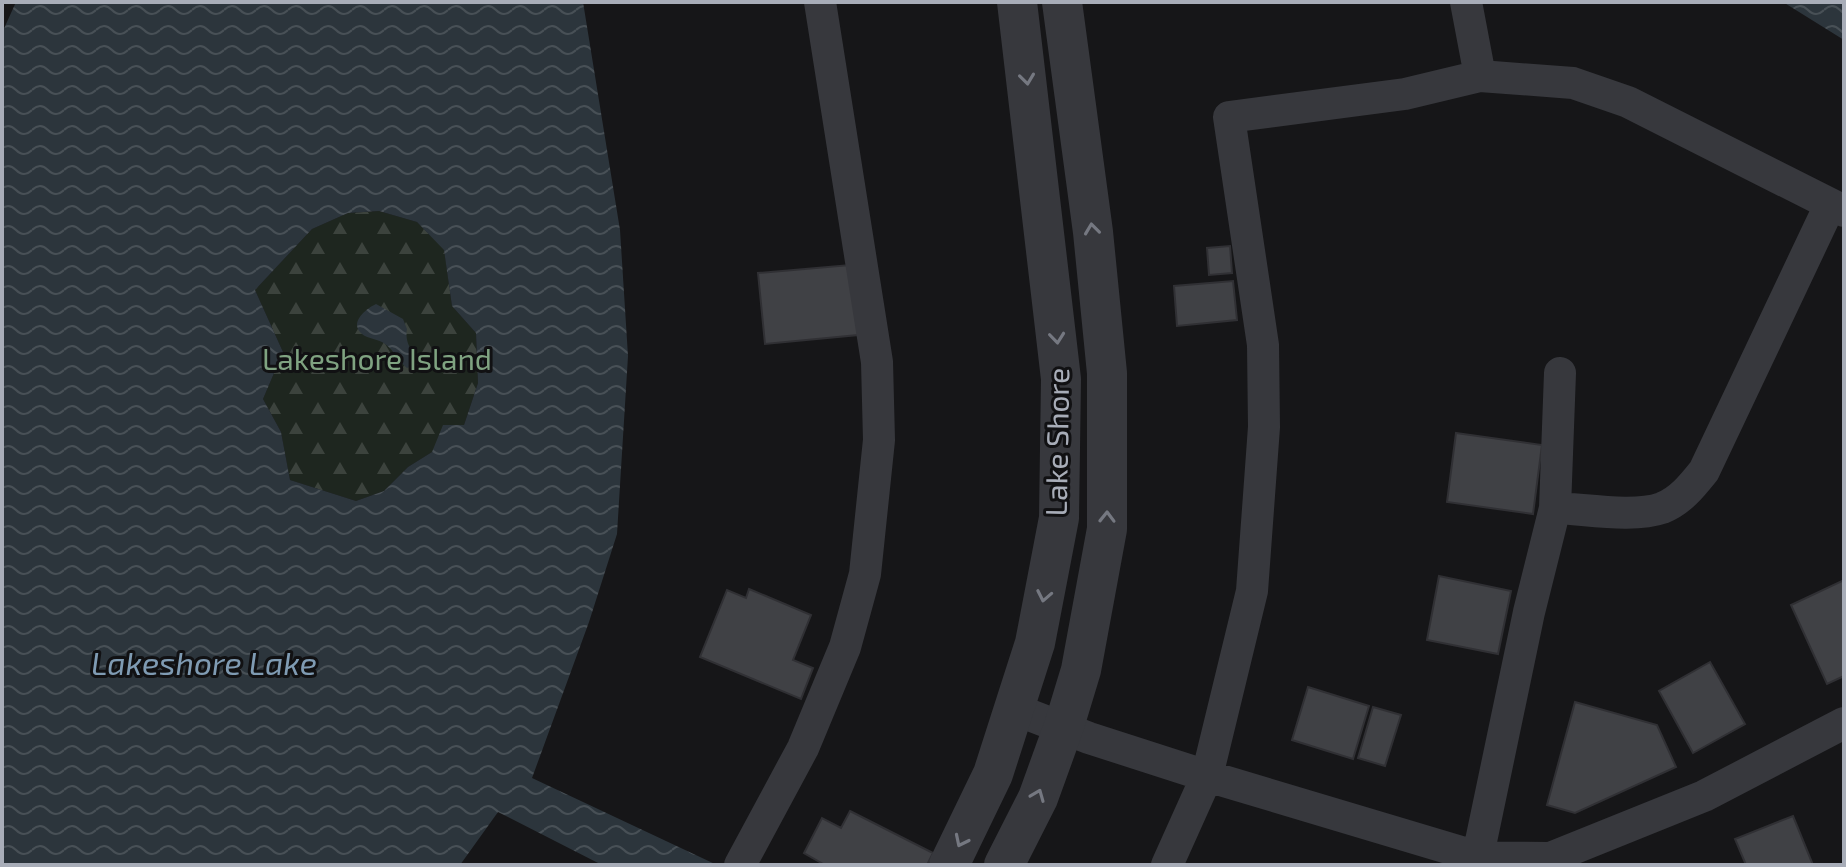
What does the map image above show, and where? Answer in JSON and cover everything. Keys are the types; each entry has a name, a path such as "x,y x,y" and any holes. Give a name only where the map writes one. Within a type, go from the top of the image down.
{"street":[{"path":"740,865 803,748 845,647 865,574 879,440 877,362 820,2"},
{"name":"Lake Shore","path":"949,865 993,774 1035,643 1059,518 1061,379 1017,2"},
{"name":"Lake Shore","path":"1004,865 1038,798 1064,726 1081,670 1107,529 1107,373 1093,232 1062,2"},
{"path":"1466,2 1480,76"},
{"path":"1167,865 1207,776 1252,591 1264,427 1263,345 1229,117 1405,94 1480,76 1573,83 1628,102 1837,208 1704,471 1689,489 1661,508 1637,511 1555,508"},
{"path":"1477,861 1529,612 1555,508 1560,373"},
{"path":"1014,709 1089,738 1477,861 1550,858 1704,796 1844,723"}],"green space":[{"name":"Lakeshore Island","path":"379,211 417,222 444,249 452,306 476,333 478,383 464,425 408,467 384,491 356,501 290,480 281,432 263,399 283,352 255,290 312,229 348,213"}],"water":[{"name":"Lakeshore Lake","path":"16,2 583,2 620,230 628,356 617,534 589,622 532,778 717,865 602,865 498,812 460,865 2,865 2,33","holes":["379,211 417,222 444,250 452,306 476,333 478,383 464,425 443,425 432,452 408,467 384,491 356,501 290,480 281,432 263,399 283,352 255,290 312,229 348,213"]},
{"path":"1783,2 1844,2 1844,40"},
{"path":"376,304 403,319 408,343 415,356 413,366 407,368 388,346 364,336 358,330 360,316"}],"building":[{"path":"1230,246 1232,273 1209,275 1207,248"},
{"path":"850,265 858,335 765,344 758,273"},
{"path":"1233,281 1237,320 1177,326 1174,286"},
{"path":"1456,433 1542,445 1533,514 1447,502"},
{"path":"1439,576 1511,591 1498,654 1427,640"},
{"path":"1844,580 1844,676 1827,684 1791,605"},
{"path":"749,589 811,615 793,660 813,668 801,699 700,657 727,590 746,598"},
{"path":"1710,662 1745,724 1693,753 1659,691"},
{"path":"1308,687 1369,706 1353,759 1292,740"},
{"path":"1575,702 1657,725 1676,767 1575,813 1547,805"},
{"path":"1373,707 1401,715 1385,766 1358,758"},
{"path":"850,811 933,853 927,865 825,865 804,853 822,818 841,828"},
{"path":"1793,816 1813,865 1746,865 1735,839"}]}
